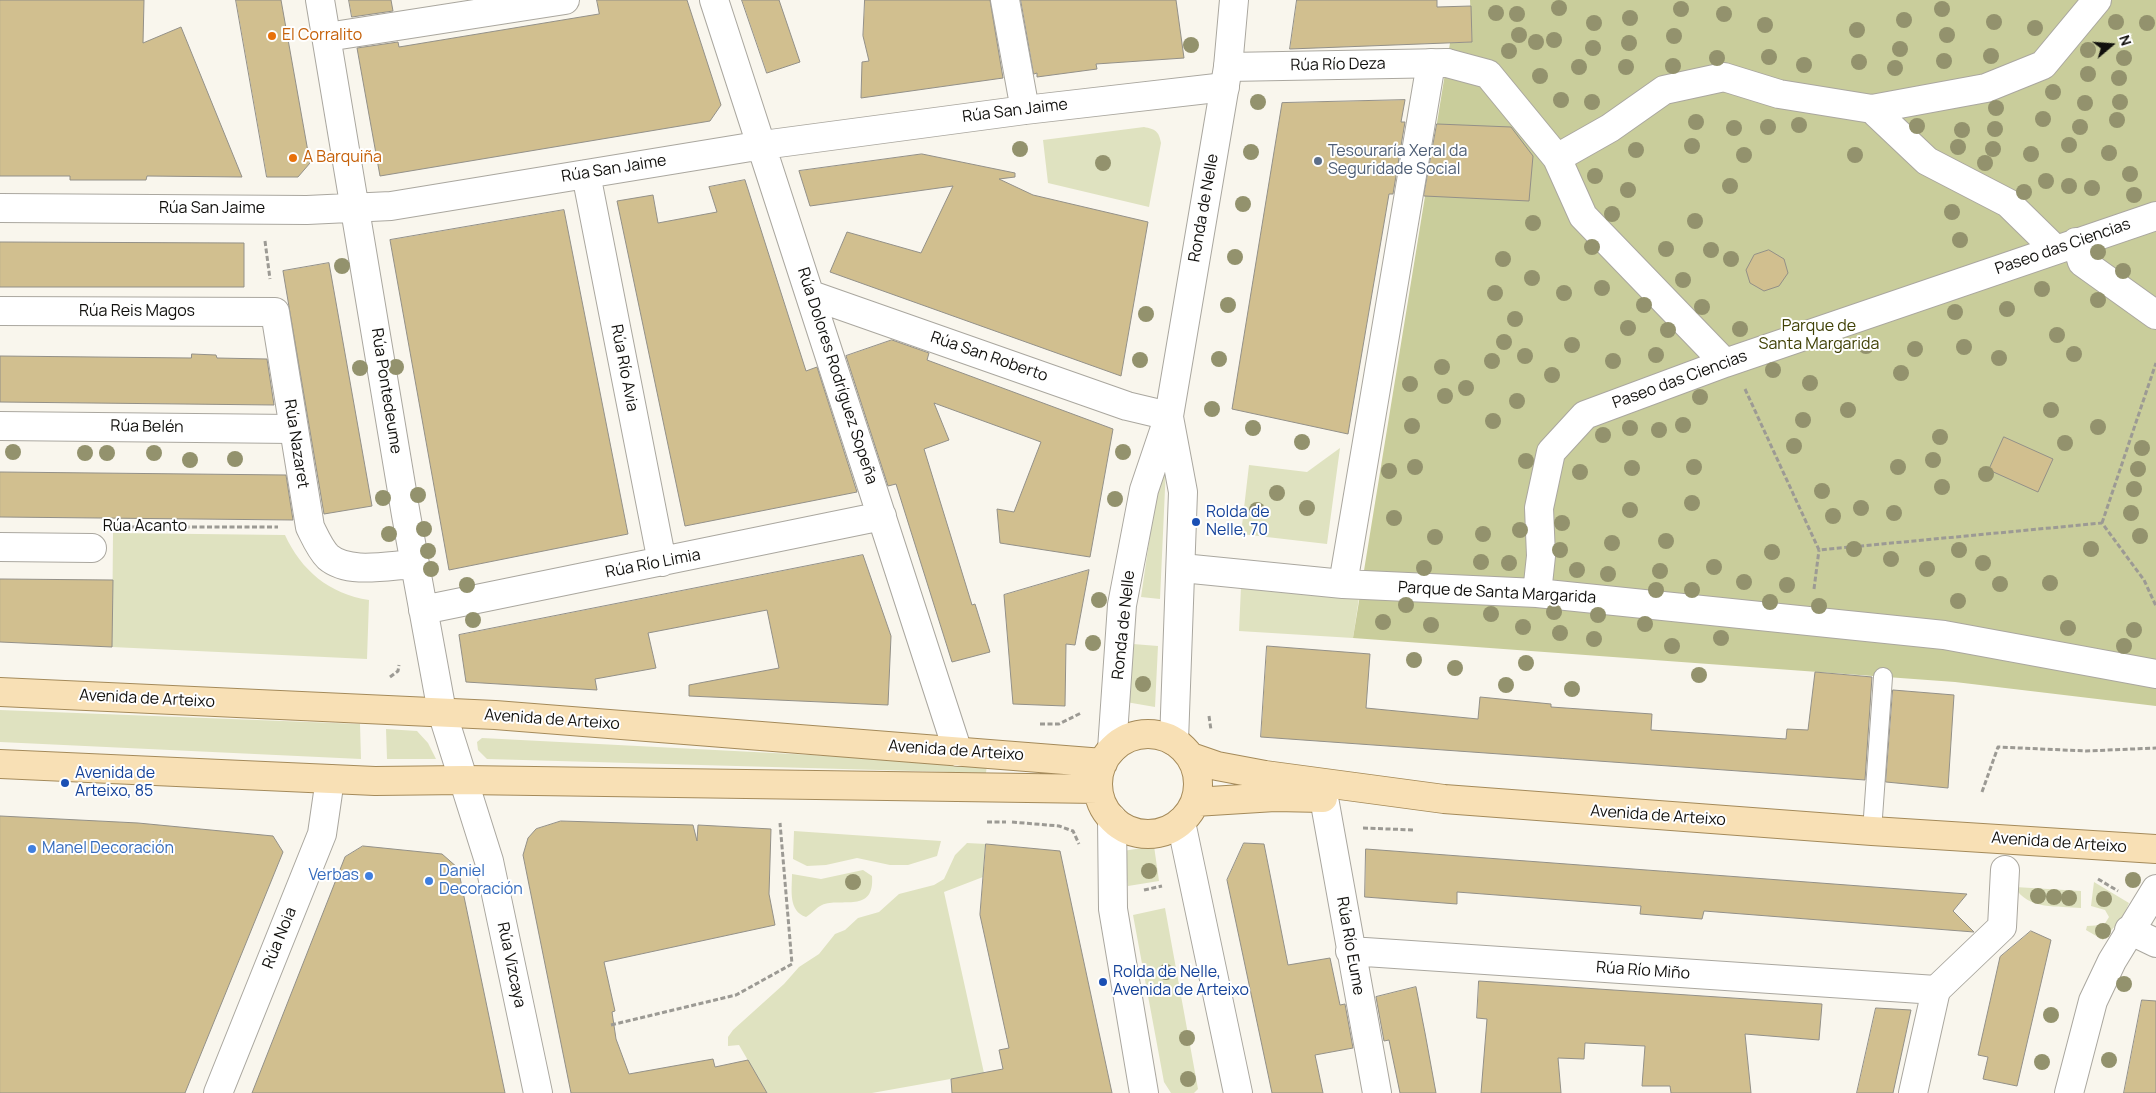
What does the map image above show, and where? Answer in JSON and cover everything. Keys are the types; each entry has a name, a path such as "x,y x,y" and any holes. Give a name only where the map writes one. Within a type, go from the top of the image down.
{"main road":[{"name":"Avenida de Arteixo","path":"0,692 442,712 958,752 1104,767"},
{"path":"1142,734 1159,735 1183,749 1197,772 1198,787 1188,812 1168,830 1154,834 1138,833 1124,828 1112,818 1103,805 1104,767 1126,739 1142,734"},
{"name":"Avenida de Arteixo","path":"1183,749 1217,766 1265,775 1444,799 1872,832 2156,849"},
{"name":"Avenida de Arteixo","path":"0,764 330,779 464,780 1104,767"},
{"name":"Avenida de Arteixo","path":"1188,812 1270,797 1444,799"}],"street":[{"name":"Rúa Pontedeume","path":"320,0 423,610 442,712 464,780"},
{"path":"327,37 565,0"},
{"name":"Rúa Dolores Rodríguez Sopeña","path":"714,0 763,145 958,752"},
{"path":"1005,0 1025,110"},
{"name":"Ronda de Nelle","path":"1104,767 1124,596 1144,490 1168,416 1227,77 1234,0"},
{"path":"1558,158 1610,128 1664,90 1724,77 1779,94 1872,109 1986,88 2043,65 2097,0"},
{"path":"1343,584 1439,63 1488,74 1558,158 1582,216 1726,363"},
{"name":"Rúa Río Deza","path":"1227,77 1439,63"},
{"name":"Rúa San Jaime","path":"0,208 307,210 391,206 763,145 1025,110 1227,77"},
{"path":"1872,109 1927,161 2008,203 2066,246 2082,262 2156,316"},
{"name":"Rúa Río Avia","path":"586,174 662,562"},
{"name":"Paseo das Ciencias","path":"1537,592 1540,556 1539,508 1551,452 1585,415 1726,363 2156,216"},
{"name":"Rúa San Roberto","path":"811,295 1127,406 1168,416"},
{"name":"Rúa Reis Magos","path":"0,311 275,312"},
{"name":"Rúa Nazaret","path":"275,312 310,527 328,557 340,564 352,567 415,564"},
{"name":"Ronda de Nelle","path":"1168,416 1183,492 1183,749"},
{"name":"Rúa Belén","path":"0,426 293,429"},
{"name":"Rúa Río Limia","path":"423,610 882,516"},
{"name":"Rúa Acanto","path":"0,547 92,548"},
{"name":"Parque de Santa Margarida","path":"1182,568 1343,584 1537,592 1944,635 2156,674"},
{"name":"Rúa Noia","path":"218,1093 322,834 330,779"},
{"name":"Rúa Vizcaya","path":"464,780 489,861 538,1093"},
{"name":"Rúa Río Eume","path":"1324,798 1350,952 1377,1093"},
{"path":"1188,812 1193,879 1238,1093"},
{"path":"1112,818 1112,897 1144,1093"},
{"path":"1913,1093 1936,990 2002,927 2005,870"},
{"path":"2069,1093 2093,1001 2112,960 2149,898"},
{"path":"2130,930 2156,944"},
{"name":"Rúa Río Miño","path":"1350,952 1936,990"}],"lane":[{"path":"1872,832 1883,677"}],"path":[{"path":"264,238 275,312"},
{"path":"2102,522 2156,362"},
{"path":"1726,363 1743,386 1819,550 1809,621"},
{"path":"1819,550 2102,522"},
{"path":"2102,522 2144,580 2156,606"},
{"name":"Rúa Acanto","path":"92,548 92,527 310,527"},
{"path":"381,679 389,678 398,671 399,665 433,661"},
{"path":"1032,724 1059,724 1078,717 1087,708"},
{"path":"1208,711 1212,736"},
{"path":"1982,792 1998,747 2086,751 2156,748"},
{"path":"984,822 1060,826 1073,831 1080,847"},
{"path":"611,1026 736,995 792,964 780,823"},
{"path":"1330,827 1424,830"},
{"path":"2092,875 2149,898"},
{"path":"1112,897 1193,879"}],"green space":[{"name":"Parque de Santa Margarida","path":"1470,0 2156,0 2156,706 1955,682 1353,638 1450,43 1472,42"},
{"path":"1144,127 1156,131 1161,143 1149,207 1048,183 1043,140"},
{"path":"1340,448 1327,544 1241,534 1249,465 1307,472"},
{"path":"1160,466 1166,467 1160,599 1141,597"},
{"path":"113,533 285,535 299,559 318,578 341,592 369,600 367,659 112,647"},
{"path":"1241,587 1359,598 1353,638 1239,631"},
{"path":"1133,644 1158,646 1155,707 1126,702"},
{"path":"0,710 360,724 361,759 0,742"},
{"path":"386,729 417,731 428,743 436,759 387,759"},
{"path":"482,738 987,764 986,773 487,759 478,750 477,742"},
{"path":"794,831 941,841 937,856 908,865 890,865 857,858 826,865 807,866 793,859"},
{"path":"967,843 986,844 983,877 944,892 984,1073 872,1093 767,1093 739,1045 728,1046 728,1037 733,1030 784,984 799,967 819,954 835,934 845,930 858,918 879,912 899,894 934,885 944,879 955,855"},
{"path":"1154,846 1159,881 1128,886 1123,851"},
{"path":"863,870 872,876 871,888 863,900 822,905 806,917 796,910 792,899 792,874 821,879"},
{"path":"2094,882 2129,903 2123,917 2103,940 2086,930 2087,926 2104,925 2109,917 2105,910 2091,906"},
{"path":"2015,887 2081,891 2081,908 2054,907 2035,903 2027,900"},
{"path":"1165,908 1198,1089 1194,1093 1171,1093 1164,1082 1133,915"}],"building":[{"path":"0,0 144,0 143,43 181,27 242,177 147,176 146,180 70,180 70,176 0,176"},
{"path":"236,0 281,0 310,163 298,177 267,177"},
{"path":"349,0 391,0 393,11 352,17"},
{"path":"597,0 687,0 721,105 710,121 380,176 357,48 398,42 399,47 599,14"},
{"path":"742,0 779,0 800,62 767,73"},
{"path":"865,0 990,0 1003,78 861,98 862,62 869,61 863,36"},
{"path":"1021,0 1176,0 1184,58 1096,64 1097,69 1037,77 1037,73 1034,74"},
{"path":"1297,0 1437,0 1437,7 1471,6 1472,42 1290,49"},
{"path":"1405,100 1401,122 1405,122 1393,194 1389,194 1348,434 1232,409 1282,103"},
{"path":"1437,124 1511,127 1533,156 1529,201 1424,196"},
{"path":"922,154 1015,173 1015,177 999,179 1033,195 1148,222 1121,376 830,272 847,232 921,253 953,186 810,206 799,171"},
{"path":"745,180 806,371 817,367 857,492 685,526 617,201 653,195 658,223 717,212 709,187"},
{"path":"564,210 628,534 449,570 390,240"},
{"path":"0,242 244,243 244,287 0,287"},
{"path":"1769,250 1784,259 1788,273 1779,286 1764,291 1750,283 1746,270 1754,255"},
{"path":"329,263 372,506 324,514 283,271"},
{"path":"892,340 929,353 927,360 1113,429 1090,557 1000,543 997,509 1014,512 1041,442 934,403 949,440 924,449 972,605 975,604 990,652 952,662 896,484 888,486 846,356"},
{"path":"192,354 216,355 217,358 267,359 274,405 0,402 0,356 191,358"},
{"path":"2004,437 2053,459 2038,492 1989,470"},
{"path":"0,472 286,475 293,520 0,517"},
{"path":"863,555 891,636 888,705 689,696 689,685 779,668 767,610 648,633 656,668 595,679 597,690 466,682 459,635"},
{"path":"1089,570 1075,645 1066,644 1065,706 1013,704 1004,595"},
{"path":"0,579 113,580 112,647 0,642"},
{"path":"1267,646 1370,654 1366,708 1478,719 1480,697 1551,704 1551,707 1652,714 1651,730 1786,739 1787,729 1808,730 1815,672 1872,677 1865,780 1261,737"},
{"path":"1893,690 1954,695 1948,788 1886,782"},
{"path":"0,816 138,823 273,836 283,852 185,1093 0,1093"},
{"path":"561,821 693,825 697,841 698,825 771,829 769,894 775,925 604,962 615,1011 612,1012 616,1039 629,1074 713,1059 715,1067 748,1060 767,1093 571,1093 523,855 528,838 536,829"},
{"path":"1244,843 1264,844 1288,965 1330,958 1340,1005 1345,1004 1353,1048 1315,1055 1323,1093 1272,1093 1227,880"},
{"path":"986,844 1060,851 1112,1093 952,1093 951,1079 1003,1069 999,1050 1009,1048 980,915"},
{"path":"363,846 442,854 458,868 505,1093 252,1093 345,857"},
{"path":"1366,849 1967,894 1953,911 1974,932 1704,911 1702,919 1640,914 1641,906 1457,892 1457,904 1365,897"},
{"path":"2031,931 2051,940 2017,1086 1983,1079 1988,1057 1978,1055 2000,957"},
{"path":"1479,981 1822,1004 1819,1040 1745,1034 1751,1093 1671,1093 1670,1086 1642,1086 1645,1046 1585,1043 1584,1059 1558,1058 1561,1093 1481,1093 1487,1019 1477,1018"},
{"path":"1416,987 1436,1093 1400,1093 1389,1040 1384,1041 1376,997"},
{"path":"2142,1000 2156,1001 2156,1093 2124,1093"},
{"path":"1876,1008 1911,1010 1893,1093 1857,1093"}],"place":[{"name":"El Corralito","path":"272,36"},
{"name":"A Barquiña","path":"293,158"},
{"name":"Tesouraría Xeral da Seguridade Social","path":"1318,161"},
{"name":"Rolda de Nelle, 70","path":"1196,522"},
{"name":"Avenida de Arteixo, 85","path":"65,783"},
{"name":"Manel Decoración","path":"32,849"},
{"name":"Verbas","path":"369,876"},
{"name":"Daniel Decoración","path":"429,881"},
{"name":"Rolda de Nelle, Avenida de Arteixo","path":"1103,982"}]}
